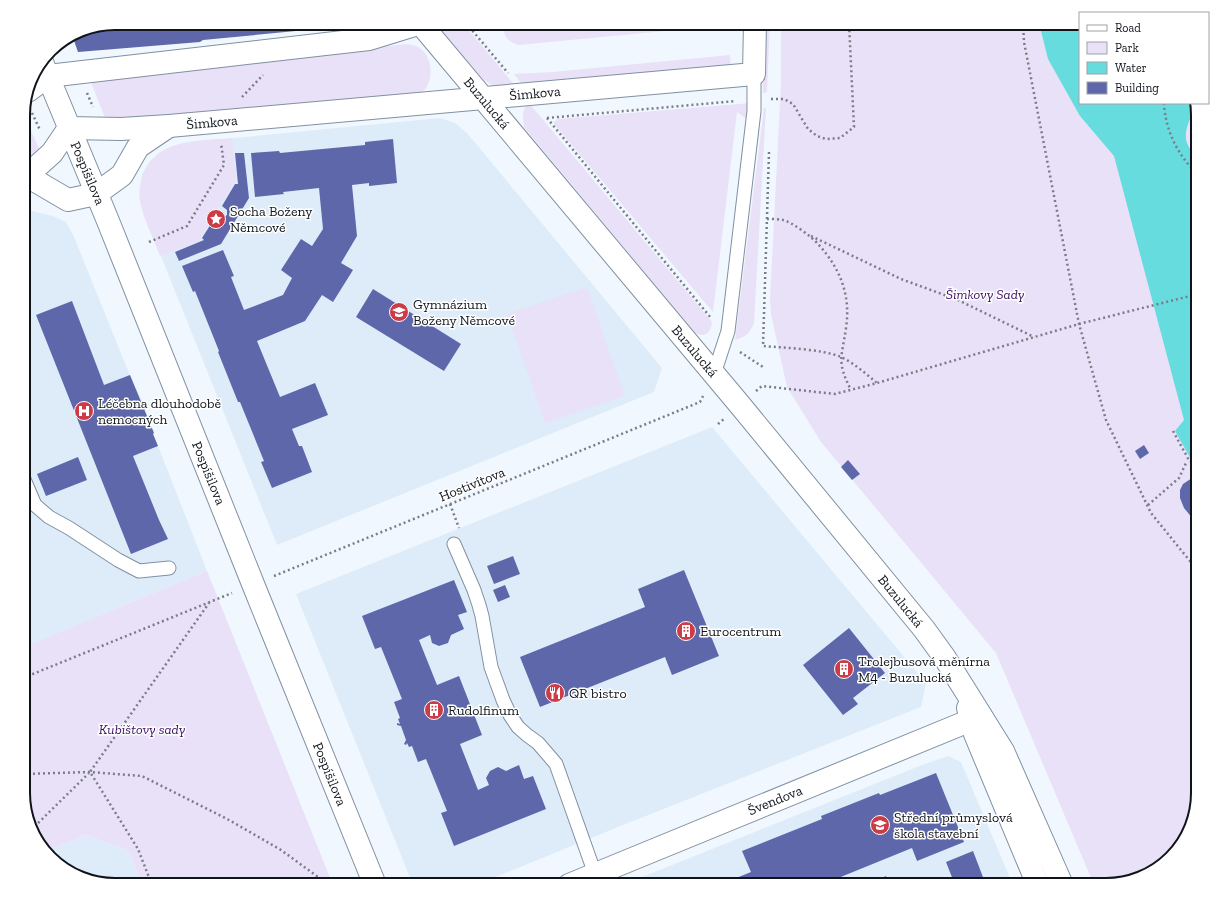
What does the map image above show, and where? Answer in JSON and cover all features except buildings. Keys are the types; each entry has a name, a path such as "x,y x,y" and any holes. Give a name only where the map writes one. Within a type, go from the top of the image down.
{"street":[{"path":"34,88 45,69 277,50 369,39 398,30"},
{"name":"Buzulucká","path":"427,30 740,405 924,629 945,658 962,686 976,718 1003,751 1059,878"},
{"path":"754,30 754,74"},
{"name":"Pospíšilova","path":"45,69 108,221 372,878"},
{"name":"Šimkova","path":"69,128 121,129 169,126 754,74"},
{"name":"Šimkova","path":"96,194 122,175 138,147 169,126"},
{"path":"30,173 52,153 69,128"},
{"path":"30,181 68,200 96,194"},
{"name":"Buzulucká","path":"976,718 975,734 1035,878"},
{"name":"Švendova","path":"585,878 976,718"}],"lane":[{"path":"714,374 728,331 753,118 754,74"},
{"path":"30,493 35,505 49,517 69,528 118,560 139,571 169,568"},
{"path":"454,544 479,605 491,667 503,700 518,727 538,742 556,764 595,874"}],"path":[{"path":"472,30 510,76"},
{"path":"763,367 741,354 547,118 754,100 784,99 793,104 808,129 817,136 826,139 840,138 854,127 848,30"},
{"path":"1023,30 1024,42 1079,324 1106,420 1152,513 1191,562"},
{"path":"241,98 278,60 277,50"},
{"path":"86,91 95,110"},
{"path":"1164,104 1168,125 1178,152 1191,166"},
{"path":"31,106 42,134"},
{"path":"149,242 187,226 224,165 221,142"},
{"path":"877,383 857,367 840,357 816,352 763,346 767,218 784,220 811,236 901,279 958,300 1035,337"},
{"path":"811,236 829,255 841,276 846,299 846,327 840,357 843,374 851,390"},
{"path":"740,405 762,386 835,394 1079,324 1191,296"},
{"name":"Hostivítova","path":"253,584 700,402"},
{"path":"1173,432 1190,462"},
{"path":"1148,504 1179,478 1186,463"},
{"path":"30,675 226,596"},
{"path":"36,825 90,772 209,602"},
{"path":"90,772 138,849 149,878"},
{"path":"30,774 90,772 142,776 229,820 281,850 320,878"}],"shaded area":[{"name":"Gymnázium Boženy Němcové","path":"440,118 455,123 467,133 662,368 654,392 277,545 142,209 140,194 142,174 150,161 160,152 183,143"},
{"name":"Léčebna dlouhodobě nemocných","path":"30,211 53,216 66,222 74,237 135,388 136,387 207,571 30,644"},
{"path":"712,427 926,683 921,707 493,878 410,878 296,594"},
{"name":"Střední průmyslová škola stavební","path":"948,756 961,762 1010,878 640,878"},
{"path":"86,835 129,851 139,878 109,878 88,873 68,864 51,849"}],"green space":[{"path":"440,30 469,30 517,88 495,87 484,80"},
{"path":"676,30 518,45 511,42 506,37 504,31"},
{"path":"762,30 770,30 767,92 763,93"},
{"name":"Šimkovy Sady","path":"781,30 1079,30 1079,104 1190,104 1191,799 1186,820 1177,840 1162,857 1144,869 1112,878 1091,878 996,653 821,442 787,387 771,314 770,300 781,83"},
{"path":"406,44 417,46 423,51 427,56 430,69 429,82 426,88 422,92 410,97 106,120 90,80"},
{"path":"730,55 731,68 525,88 514,74 553,72"},
{"path":"529,103 712,322 709,332 701,335 694,332 524,127 524,111"},
{"path":"751,103 748,120 737,112 713,312 554,124 554,122 558,119"},
{"path":"764,108 766,108 754,323 747,334 735,340"},
{"path":"30,128 42,155 30,164"},
{"path":"232,138 236,183 234,183 201,237 202,240 160,256 141,208 139,193 140,184 146,168 154,158 173,146 196,141"},
{"path":"587,287 625,396 545,423 507,314"},
{"name":"Kubištovy sady","path":"207,571 330,878 139,878 129,851 86,835 51,849 36,826 30,799 30,644"}],"water":[{"path":"1041,30 1079,30 1079,104 1190,104 1191,116 1187,127 1186,137 1191,150 1191,459 1175,431 1184,420 1114,156 1080,116 1048,59"}],"place":[{"name":"Socha Boženy Němcové","path":"216,219"},
{"name":"Gymnázium Boženy Němcové","path":"399,312"},
{"name":"Léčebna dlouhodobě nemocných","path":"84,411"},
{"name":"Eurocentrum","path":"686,631"},
{"name":"Trolejbusová měnírna M4 - Buzulucká","path":"844,669"},
{"name":"QR bistro","path":"555,693"},
{"name":"Rudolfinum","path":"434,710"},
{"name":"Střední průmyslová škola stavební","path":"880,825"}]}
